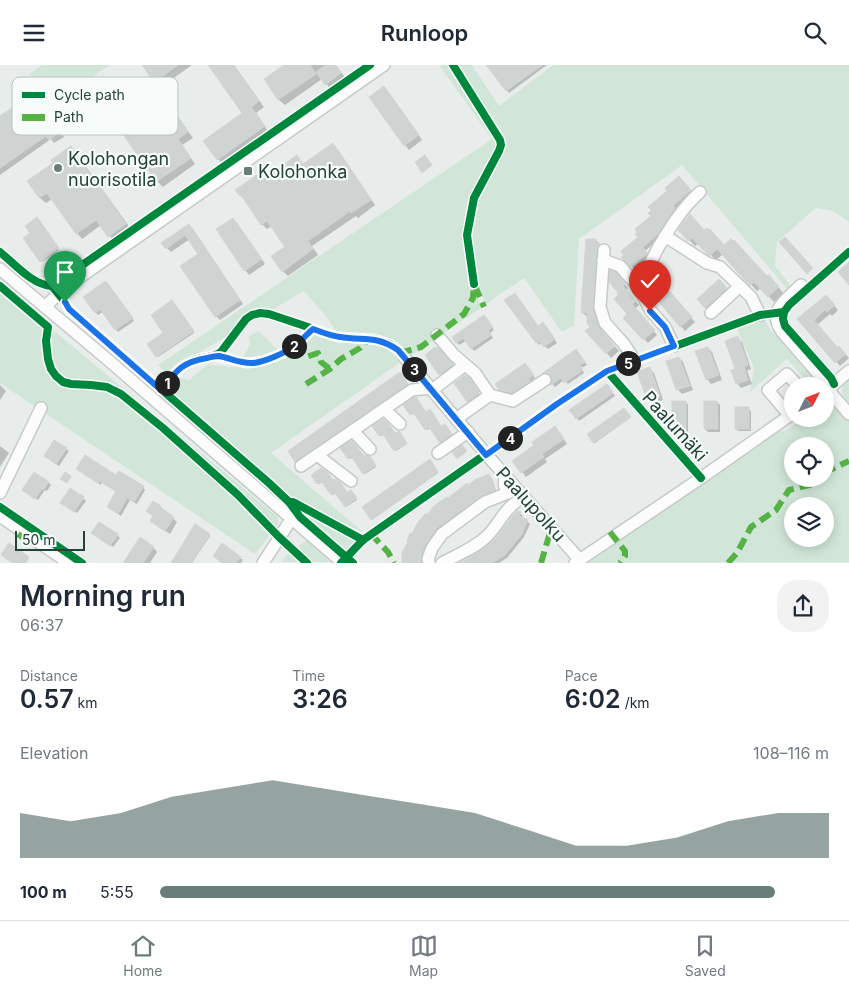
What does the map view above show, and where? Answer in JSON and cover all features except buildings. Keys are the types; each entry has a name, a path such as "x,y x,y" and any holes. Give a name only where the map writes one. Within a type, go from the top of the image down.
{"street":[{"path":"45,307 63,289 384,65"},
{"path":"637,285 682,212 700,193"},
{"path":"666,236 707,263 720,267 751,297 760,315"},
{"path":"635,361 624,343 605,323 601,312 604,255 620,266 637,285 650,311 665,327 674,346"},
{"path":"0,269 115,365 343,563"},
{"path":"801,285 779,307 776,312 776,318 782,332 821,377"},
{"path":"711,313 740,286"},
{"path":"438,335 454,355 476,373 490,395 513,401 545,380"},
{"name":"Paalupolku","path":"404,358 528,501 577,561"},
{"path":"300,466 412,390 431,389 465,365"},
{"path":"834,384 849,371"},
{"path":"784,407 768,390 787,374 790,377"},
{"path":"456,419 490,395"},
{"path":"834,399 849,414"},
{"path":"0,493 41,408"},
{"path":"384,409 400,424"},
{"path":"577,561 784,420"},
{"path":"352,431 370,449"},
{"path":"438,453 468,432"},
{"path":"317,455 351,481"},
{"path":"506,476 504,487 516,503 520,505 528,501"},
{"path":"429,563 428,559 432,548 442,534 485,501 508,493"},
{"path":"442,563 486,538 510,507 516,503"},
{"path":"0,516 69,563"},
{"path":"263,563 292,519"}],"green space":[{"path":"42,65 110,65 91,77 32,77 30,74"},
{"path":"439,65 472,65 499,106 553,65 849,65 849,222 833,211 816,208 777,242 775,266 790,285 788,290 682,165 579,239 574,326 562,332 524,278 486,304 476,284 469,235 475,199 501,149 498,150 472,197 465,235 473,284 481,308 410,356 373,337 339,335 304,291 268,312 245,317 235,331 166,373 158,365 492,139"},
{"path":"0,289 36,320 53,330 278,517 278,525 255,554 0,383"},
{"path":"760,310 769,328 812,377 804,377 787,359 750,392 754,368 734,322"},
{"path":"259,331 277,349 277,357 298,346 313,331 339,339 375,342 389,346 397,351 401,362 271,453 364,533 287,496 274,484 276,481 270,476 268,478 167,388 175,377 189,380 207,365 238,367 250,344 249,336"},
{"path":"849,377 849,403 842,393 842,387"},
{"path":"834,404 849,421 849,562 586,563 666,506 776,433 791,427 834,427"},
{"path":"297,506 360,540 348,552 296,508"},
{"path":"307,540 330,562 310,562 295,549"},
{"path":"289,552 301,562 281,562"}],"marked path":[{"path":"400,353 421,347 464,314 473,298 474,284"},
{"path":"475,286 484,307"},
{"path":"306,384 360,348 369,339"},
{"path":"296,345 306,357 318,353 321,362 330,369"},
{"path":"834,468 849,461"},
{"path":"728,563 737,553 751,527 776,510 789,490 802,487"},
{"path":"541,563 549,536 549,525"},
{"path":"610,532 625,551 625,556 620,563"},
{"path":"18,534 32,544"},
{"path":"371,534 388,552 394,563"}],"cycle path":[{"path":"0,252 31,278 45,285 52,286 370,65"},
{"path":"453,65 500,140 501,145 474,198 467,235 474,284"},
{"path":"341,563 363,540 607,371 760,315 784,312 789,305 849,252"},
{"path":"0,286 48,327 46,341 48,359 51,369 56,376 63,382 107,387 121,394 163,428 238,495 307,563"},
{"path":"52,286 69,309 269,483 289,502 300,517 353,563"},
{"path":"784,312 785,326 830,377"},
{"path":"161,390 177,371 186,364 221,352 246,319 260,313 269,314 338,337 374,339 390,344 405,358"},
{"path":"216,356 247,363 266,360 291,348 313,329"},
{"name":"Paalumäki","path":"607,371 701,478"},
{"path":"290,502 363,540"},
{"path":"0,507 82,563"}],"place":[{"name":"Kolohongan nuorisotila","path":"58,168"},
{"name":"Kolohonka","path":"248,171"}],"route":[{"path":"65,302 69,309 161,390 172,375 185,364 196,359 216,356 246,363 255,363 290,349 313,329 338,337 374,339 390,344 398,350 486,455 607,371 674,346 665,327 650,311"}]}
